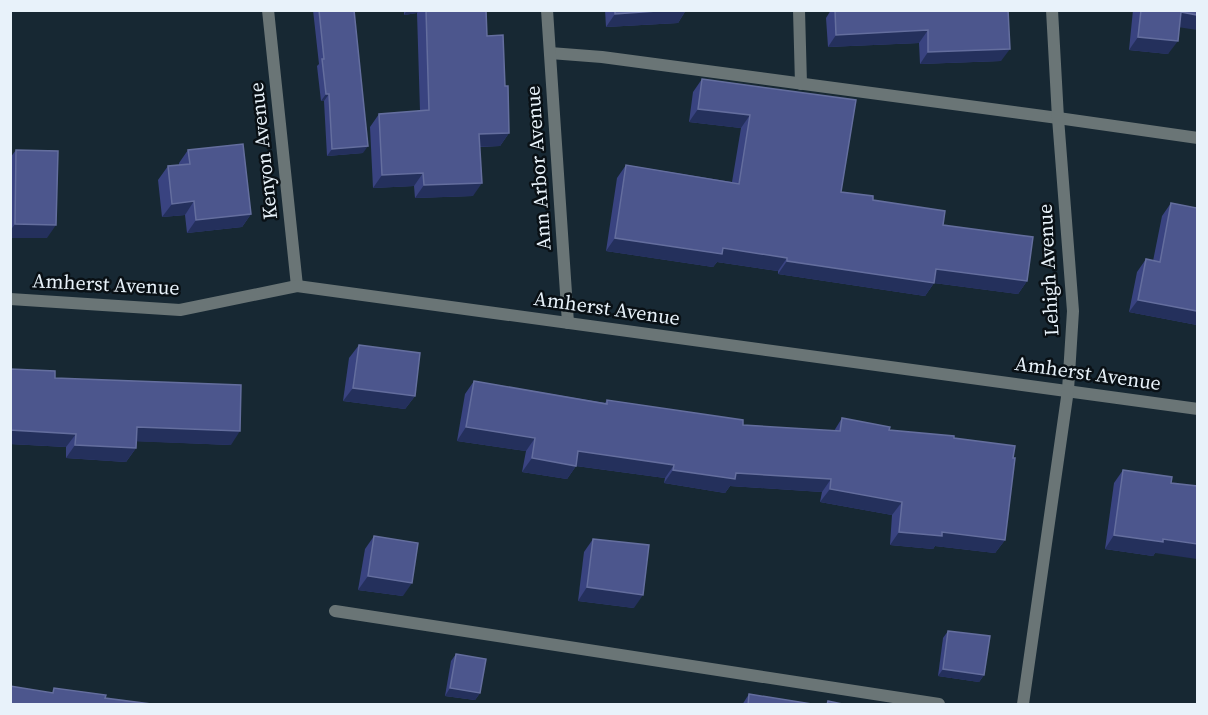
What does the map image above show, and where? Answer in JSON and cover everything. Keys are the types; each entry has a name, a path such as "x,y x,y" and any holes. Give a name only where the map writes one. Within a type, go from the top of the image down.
{"street":[{"name":"Kenyon Avenue","path":"268,10 297,286"},
{"name":"Ann Arbor Avenue","path":"547,10 568,323"},
{"path":"799,10 801,84"},
{"name":"Lehigh Avenue","path":"1023,705 1068,390 1073,312 1052,10"},
{"path":"550,53 602,57 1197,138"},
{"name":"Amherst Avenue","path":"10,299 180,309 297,286 1197,408"},
{"path":"335,611 939,705"}],"building":[{"path":"319,10 354,10 368,146 332,149 329,94 326,94"},
{"path":"426,10 486,10 487,36 503,35 505,86 508,86 509,133 479,134 482,183 424,185 423,173 382,175 379,114 429,110"},
{"path":"615,10 671,10 615,14"},
{"path":"835,10 1008,10 1010,49 928,52 928,30 836,35"},
{"path":"1141,10 1197,10 1197,15 1181,12 1178,41 1138,37"},
{"path":"702,79 856,100 841,192 873,196 873,200 945,211 943,225 1033,237 1027,281 936,269 934,283 787,261 787,258 723,248 722,254 615,238 626,165 739,184 750,115 698,109"},
{"path":"243,144 251,214 196,220 194,201 172,204 168,166 190,164 188,150"},
{"path":"16,150 58,151 56,225 15,224"},
{"path":"1171,203 1197,208 1197,311 1138,300 1146,259 1160,262"},
{"path":"359,345 420,353 415,396 353,388"},
{"path":"10,369 55,371 55,378 241,385 240,431 137,427 136,448 75,445 76,434 10,430"},
{"path":"474,381 607,404 607,400 743,420 743,425 840,431 842,418 890,427 889,430 954,436 954,438 1015,446 1005,540 942,532 942,536 899,532 902,502 830,489 831,479 736,473 735,479 673,470 674,465 578,451 576,466 532,458 535,438 466,427"},
{"path":"1123,470 1172,477 1171,483 1197,486 1197,544 1114,535"},
{"path":"374,536 418,543 412,583 368,576"},
{"path":"593,539 649,545 643,595 587,587"},
{"path":"948,631 990,636 984,675 943,669"},
{"path":"456,654 486,659 480,693 450,688"},
{"path":"10,686 53,693 54,688 159,705 10,705"},
{"path":"749,694 818,705 748,705"},
{"path":"828,701 847,705 827,705"}]}
